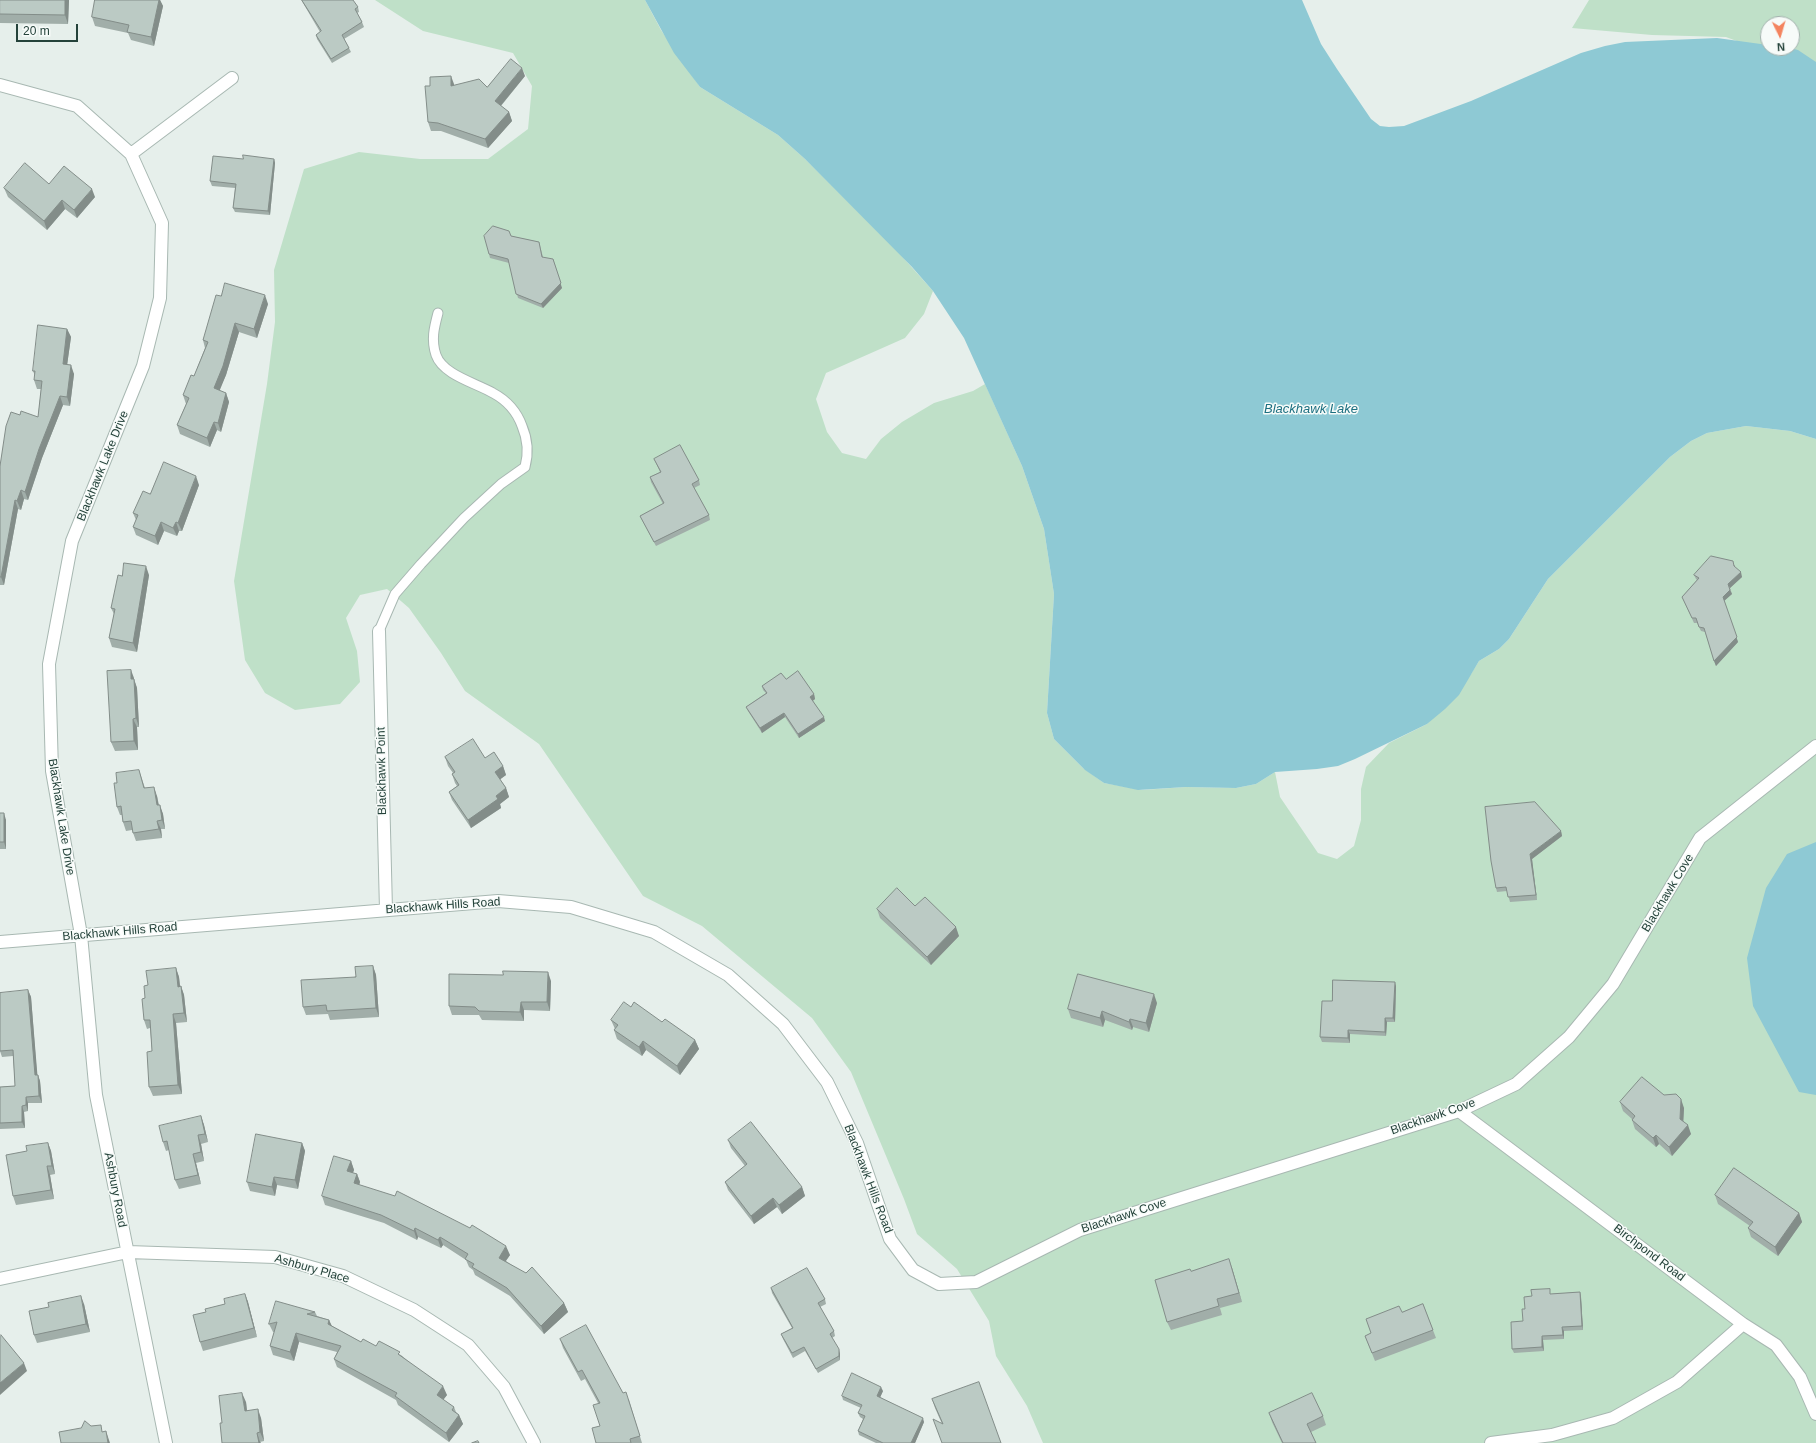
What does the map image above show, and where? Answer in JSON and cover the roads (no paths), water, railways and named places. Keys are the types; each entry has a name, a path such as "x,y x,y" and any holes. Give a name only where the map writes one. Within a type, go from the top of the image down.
{"street":[{"path":"131,154 232,78"},
{"name":"Blackhawk Lake Drive","path":"0,85 77,106 131,154 162,224 160,298 143,366 72,541 49,664 52,771 81,935"},
{"name":"Blackhawk Point","path":"379,631 386,910"},
{"name":"Blackhawk Cove","path":"939,1284 976,1282 1080,1230 1459,1111 1516,1084 1569,1037 1613,984 1700,838 1816,746"},
{"name":"Blackhawk Hills Road","path":"0,942 498,901 571,907 654,932 728,975 783,1024 827,1082 857,1143 890,1239 913,1270 939,1284"},
{"name":"Ashbury Road","path":"81,935 96,1095 166,1443"},
{"name":"Birchpond Road","path":"1459,1111 1743,1324 1776,1346 1800,1377 1816,1414"},
{"name":"Ashbury Place","path":"0,1279 128,1252 275,1257 343,1276 414,1310 468,1345 504,1387 534,1443"},
{"path":"1491,1443 1552,1435 1612,1418 1677,1382 1743,1324"}],"lane":[{"path":"379,631 395,594 464,518 501,484 525,467 529,454 526,436 517,413 494,393 472,384 445,368 436,356 432,335 438,313"}],"water":[{"name":"Blackhawk Lake","path":"645,0 1302,0 1321,44 1371,119 1380,126 1389,127 1404,126 1471,101 1581,53 1625,42 1717,38 1760,44 1760,56 1800,56 1800,51 1816,62 1816,439 1790,431 1746,426 1707,433 1691,441 1670,457 1548,579 1509,639 1499,649 1479,661 1459,695 1445,709 1427,724 1355,759 1338,766 1275,772 1256,784 1236,788 1186,787 1138,790 1104,783 1085,770 1054,739 1047,713 1054,594 1044,529 1022,466 964,338 933,291 912,267 805,159 778,135 700,87 674,53"},
{"path":"1816,842 1816,1095 1799,1092 1753,1006 1747,958 1766,888 1787,854"}]}
